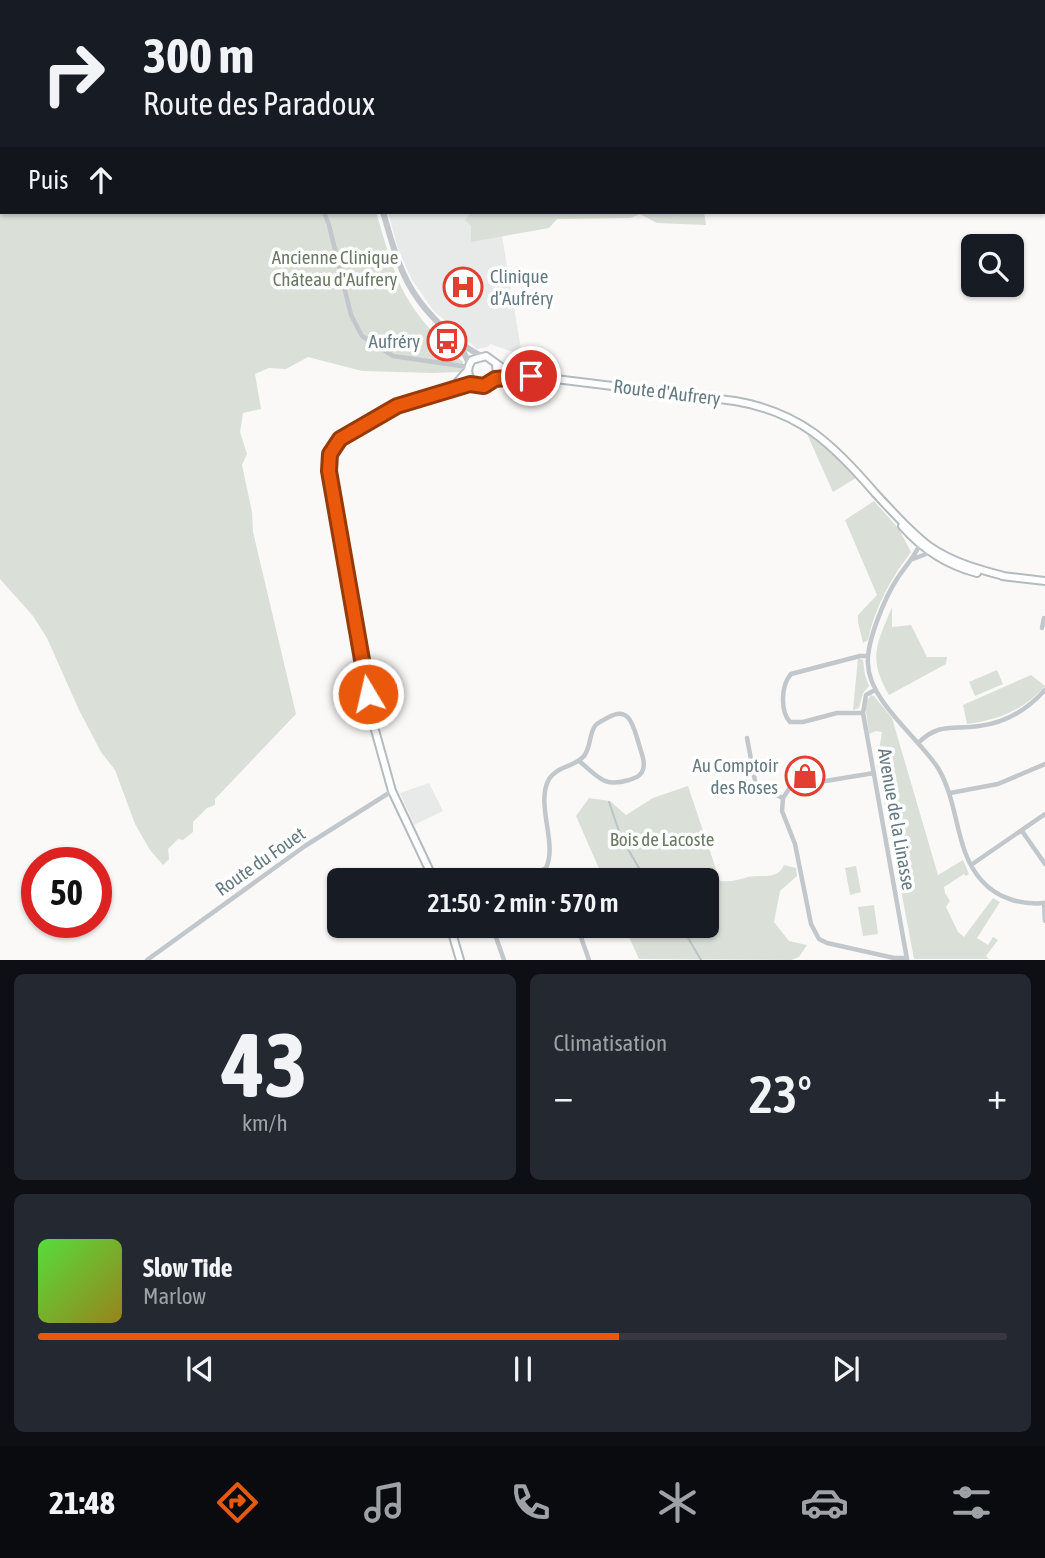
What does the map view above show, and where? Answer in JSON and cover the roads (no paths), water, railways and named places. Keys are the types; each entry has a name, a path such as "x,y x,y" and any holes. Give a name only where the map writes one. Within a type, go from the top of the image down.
{"main road":[{"path":"442,393 459,381 472,360 481,356 490,358 496,365 495,379 484,386 475,383 471,380 468,367"},
{"name":"Route d'Aufrery","path":"496,365 531,376 735,401 775,411 799,422 839,452 926,547 967,566 1004,576 1045,581"},
{"name":"Route d'Aufrery","path":"495,379 531,376"},
{"path":"428,868 393,791 371,710 329,471 329,455 340,439 368,421 411,401 475,383"},
{"path":"454,938 460,960"}],"street":[{"path":"325,214 351,315 362,336 393,356 468,367 463,351 427,312 411,288 397,259 384,214"},
{"path":"451,337 481,356"},
{"path":"926,547 913,559 891,589 867,656 868,672 875,690 939,770 950,793 964,851 981,880 1001,895 1026,903 1044,903 1045,921"},
{"path":"913,559 926,547"},
{"path":"1036,617 1044,619 1042,628"},
{"path":"867,656 791,674 785,683 783,713 790,722 803,722 837,713 863,713 866,695 875,690"},
{"path":"918,743 941,728 976,727 1006,719 1034,702 1045,691"},
{"path":"546,868 551,854 546,829 547,785 558,771 579,761 588,750 593,732 599,723 616,713 631,719 644,763 643,771 638,777 609,783 579,761"},
{"name":"Avenue de la Linasse","path":"863,713 907,959"},
{"path":"747,738 756,786 783,798"},
{"path":"950,793 998,784 1045,764"},
{"path":"874,773 795,786 783,798 782,811 795,844 814,933 827,943 907,959"},
{"name":"Route du Fouet","path":"147,960 305,846 393,791"},
{"path":"971,865 1045,814"},
{"path":"1022,831 1045,864"},
{"path":"497,938 505,960"},
{"path":"581,938 589,960"}],"waterway":[{"path":"609,802 621,837 639,868"},
{"path":"688,938 701,960"}],"place":[{"name":"Clinique d’Aufréry","path":"463,287"},
{"name":"Aufréry","path":"447,341"},
{"name":"Au Comptoir des Roses","path":"805,776"}],"park label":[{"name":"Ancienne Clinique Château d'Aufrery","path":"335,268"},
{"name":"Bois de Lacoste","path":"662,839"}]}
